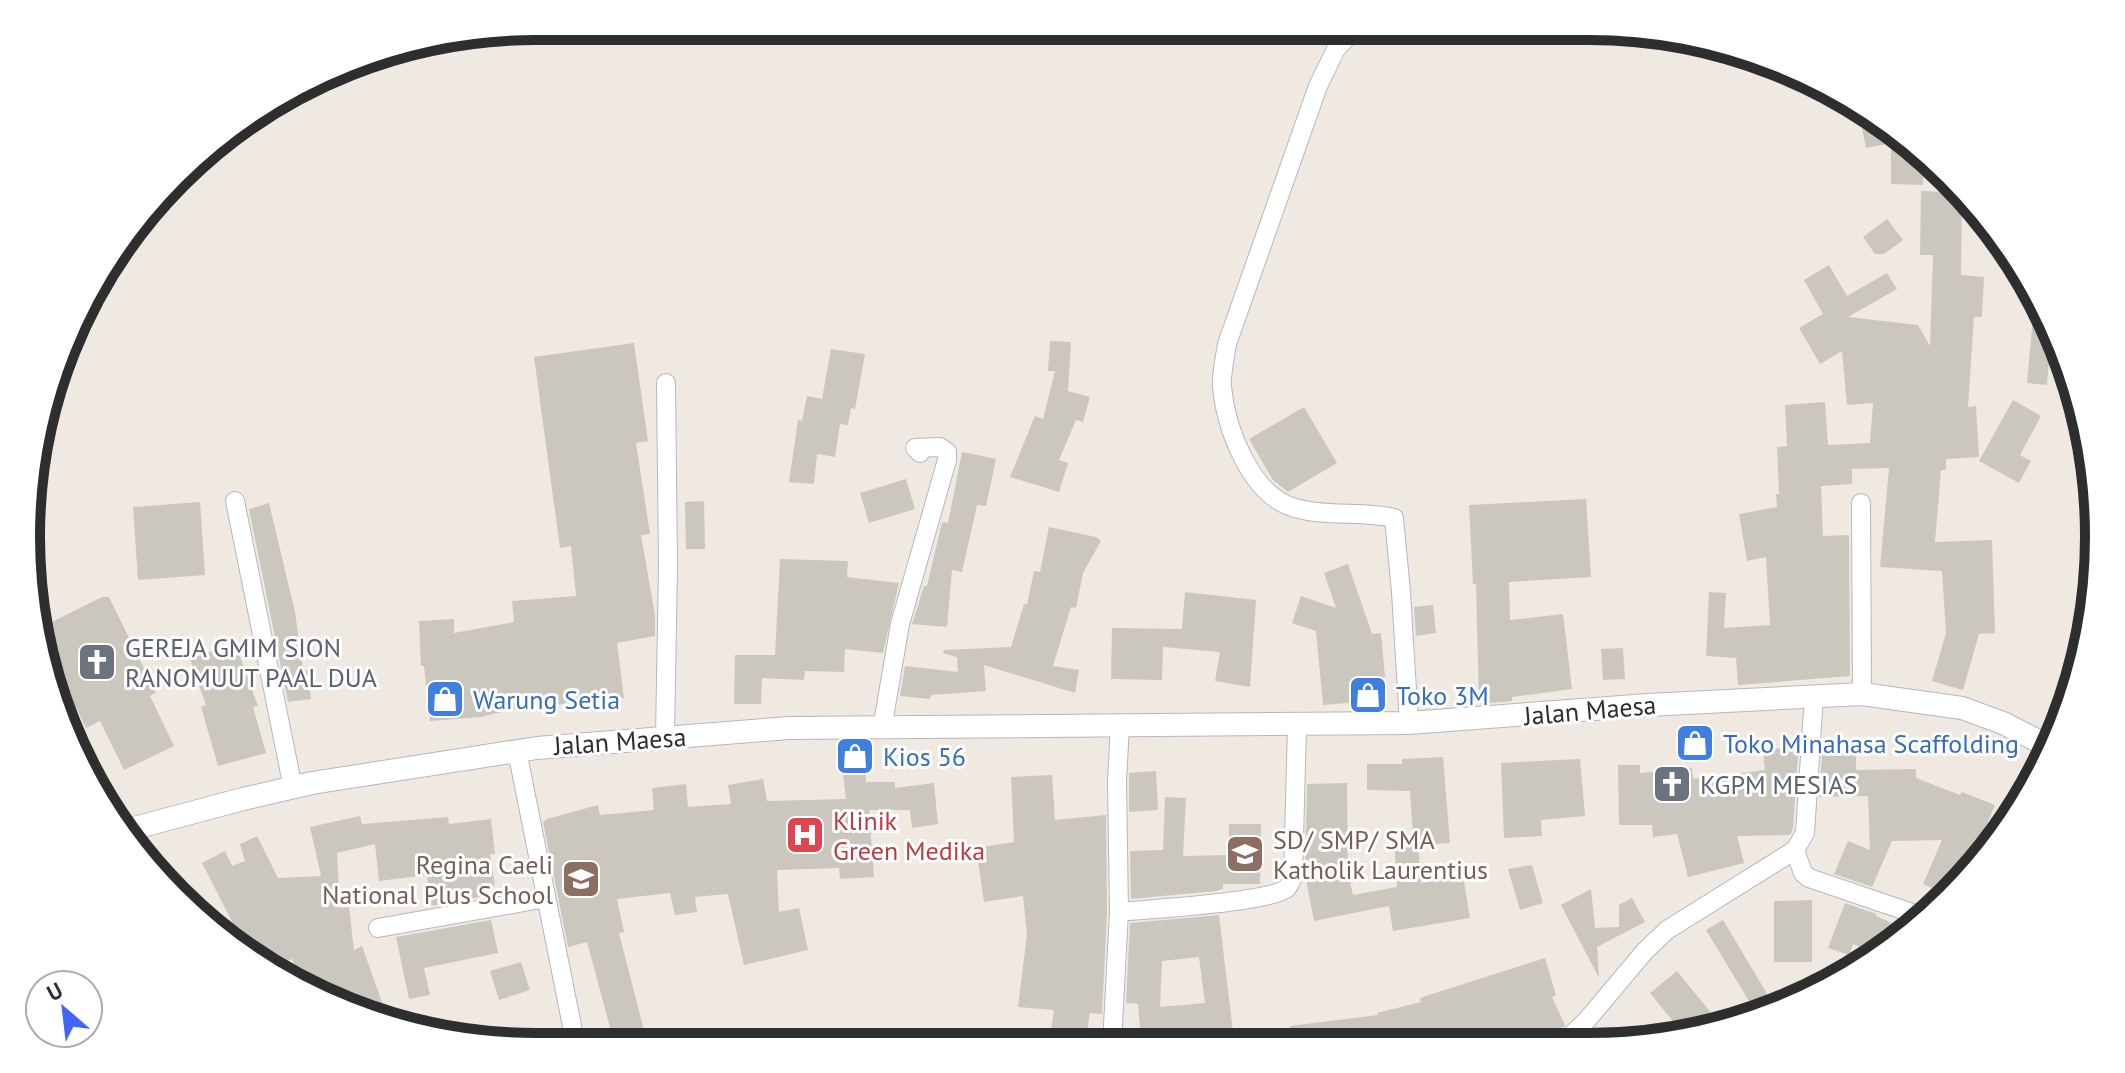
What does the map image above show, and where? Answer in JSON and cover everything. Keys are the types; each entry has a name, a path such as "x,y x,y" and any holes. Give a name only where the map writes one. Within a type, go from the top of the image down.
{"street":[{"path":"1344,40 1336,49 1307,112 1227,344 1221,384 1229,426 1255,478 1268,495 1293,508 1394,518 1409,723"},
{"path":"665,738 668,565 666,383"},
{"path":"882,729 900,624 947,460 947,452 940,447 915,448 920,453"},
{"path":"235,501 293,788"},
{"path":"1861,503 1862,694"},
{"name":"Jalan Maesa","path":"135,828 293,788 517,751 789,728 1409,723 1648,705 1862,694 1962,708 2003,723 2040,742"},
{"path":"1573,1033 1667,930 1795,850 1805,833 1814,696"},
{"path":"1113,1033 1119,912 1117,781 1120,725"},
{"path":"1119,912 1269,895 1288,887 1293,877 1297,725"},
{"path":"517,751 573,1033"},
{"path":"1795,850 1803,873 1809,878 1912,913"},
{"path":"378,928 546,898"}],"building":[{"path":"1861,122 1891,143 1866,148"},
{"path":"1891,143 1924,170 1923,185 1891,184"},
{"path":"1921,191 1947,192 1962,209 1961,275 1984,277 1982,317 1974,317 1968,407 1976,406 1979,457 1946,459 1946,470 1941,470 1935,542 1992,540 1995,633 1979,634 1963,690 1932,681 1946,633 1942,571 1880,567 1889,468 1852,469 1852,484 1821,486 1823,536 1849,535 1850,676 1738,685 1736,658 1706,656 1709,592 1726,593 1724,628 1770,625 1766,557 1747,561 1739,514 1777,507 1777,447 1787,446 1785,405 1825,402 1828,445 1870,443 1873,403 1847,405 1842,351 1820,364 1799,328 1823,314 1804,280 1829,265 1847,296 1887,273 1897,289 1848,317 1918,325 1930,346 1933,255 1920,255"},
{"path":"1887,219 1903,240 1884,254 1875,254 1863,237"},
{"path":"2033,315 2050,353 2047,385 2027,383"},
{"path":"1050,341 1071,342 1068,391 1090,397 1083,422 1076,420 1059,460 1068,463 1059,492 1010,477 1035,416 1043,419 1055,371 1048,371"},
{"path":"634,343 648,441 636,443 650,534 641,535 655,615 655,636 617,643 624,698 430,721 424,666 421,666 419,621 454,619 454,633 514,622 512,601 576,596 571,546 560,548 534,357"},
{"path":"831,349 865,354 855,409 851,408 848,425 840,424 835,457 817,454 814,484 789,482 798,420 802,421 807,396 822,399"},
{"path":"2013,400 2041,416 2020,455 2031,461 2019,483 1979,461"},
{"path":"1304,407 1337,463 1288,492 1273,480 1249,439"},
{"path":"962,452 996,459 986,506 977,505 962,572 952,570 947,627 912,624 924,586 927,586 942,522 948,523"},
{"path":"906,479 915,509 869,523 860,493"},
{"path":"1586,499 1591,577 1509,582 1510,620 1563,614 1572,689 1479,704 1476,584 1473,584 1469,505"},
{"path":"704,501 705,549 686,549 685,502"},
{"path":"200,502 205,575 138,580 133,507"},
{"path":"269,503 295,612 303,670 307,670 311,699 288,702 249,509"},
{"path":"1049,527 1096,537 1101,541 1083,573 1076,608 1071,607 1053,666 1079,670 1075,693 984,665 986,691 931,695 930,699 900,696 905,666 958,672 957,657 943,653 944,650 1011,647 1024,604 1027,605 1034,571 1040,572"},
{"path":"780,559 848,561 847,577 899,583 883,653 845,649 844,672 805,671 804,680 762,678 761,704 734,704 735,655 775,655"},
{"path":"1348,564 1372,634 1381,633 1385,677 1376,678 1378,704 1323,705 1316,631 1292,623 1301,596 1336,608 1324,573"},
{"path":"1185,592 1256,600 1250,687 1215,681 1220,652 1163,647 1162,680 1111,679 1112,628 1182,629"},
{"name":"GEREJA GMIM SION RANOMUUT PAAL DUA","path":"102,597 109,597 156,693 150,696 174,746 124,770 100,721 86,728 59,673 48,624"},
{"path":"1433,605 1436,633 1416,636 1414,607"},
{"path":"235,643 258,706 253,707 266,753 218,766 201,707 206,705 190,659"},
{"path":"1623,648 1625,679 1603,680 1601,649"},
{"path":"864,747 866,782 895,782 895,788 934,783 938,824 912,828 910,810 869,810 874,877 840,879 839,868 777,870 779,912 799,908 808,950 744,965 728,894 695,897 697,912 675,915 670,893 617,899 624,932 619,933 645,1033 612,1033 587,942 568,947 543,822 598,805 600,815 654,810 652,788 686,784 688,807 731,804 728,785 763,779 767,801 846,799 840,748"},
{"path":"1792,747 1793,755 1798,755 1793,829 1790,835 1737,836 1744,863 1688,877 1677,834 1653,837 1652,825 1619,825 1618,765 1640,765 1640,773 1692,768 1693,779 1765,770 1763,750"},
{"path":"1856,754 1856,770 1916,769 1916,778 1995,805 1979,843 1938,890 1923,884 1942,840 1892,841 1872,887 1834,874 1848,841 1870,850 1868,796 1819,797 1822,755"},
{"path":"1443,757 1450,843 1418,845 1421,883 1463,876 1470,918 1393,931 1389,906 1314,921 1305,874 1307,784 1347,783 1348,873 1353,895 1397,887 1394,838 1413,837 1410,791 1367,790 1367,764 1402,764 1402,759"},
{"path":"1580,759 1585,816 1541,820 1542,836 1504,838 1501,763"},
{"path":"1156,771 1158,810 1129,812 1129,773"},
{"path":"1052,775 1055,820 1106,815 1107,912 1102,1014 1090,1013 1087,1033 1051,1033 1054,1010 1018,1007 1027,935 1023,896 984,902 976,848 1014,842 1011,777"},
{"path":"1165,797 1186,798 1183,856 1229,855 1229,824 1261,824 1260,884 1223,884 1223,889 1216,891 1131,899 1130,851 1163,850"},
{"path":"360,816 362,824 448,817 449,824 491,819 495,854 490,854 495,886 484,888 486,896 430,906 427,875 379,881 375,844 337,853 340,908 349,907 354,950 362,946 383,1005 377,1007 317,982 297,971 292,959 282,962 238,933 202,863 225,851 232,866 245,861 240,844 257,836 278,878 321,876 310,827"},
{"path":"1532,865 1543,903 1520,910 1508,869"},
{"path":"1591,889 1595,928 1619,927 1619,905 1632,898 1645,922 1597,947 1599,978 1561,905"},
{"path":"1812,900 1812,962 1774,962 1774,901"},
{"path":"1845,903 1897,925 1865,949 1853,944 1849,955 1828,948"},
{"path":"1219,915 1233,1032 1140,1033 1138,1004 1126,1003 1130,923","holes":["1199,957 1205,1003 1160,1007 1162,961"]},
{"path":"491,920 498,953 424,968 430,995 409,999 396,937"},
{"path":"1723,920 1769,997 1752,1006 1706,930"},
{"path":"1545,958 1556,995 1552,997 1565,1025 1557,1033 1445,1033 1443,1028 1424,1033 1291,1033 1290,1026 1378,1015 1421,1002 1420,998"},
{"path":"521,962 530,990 499,1000 490,971"},
{"path":"1677,971 1714,1017 1676,1025 1650,993"}],"place":[{"name":"GEREJA GMIM SION RANOMUUT PAAL DUA","path":"97,662"},
{"name":"Toko 3M","path":"1368,695"},
{"name":"Warung Setia","path":"445,699"},
{"name":"Toko Minahasa Scaffolding","path":"1695,743"},
{"name":"Kios 56","path":"855,756"},
{"name":"KGPM MESIAS","path":"1672,784"},
{"name":"Klinik Green Medika","path":"805,835"},
{"name":"SD/ SMP/ SMA Katholik Laurentius","path":"1245,854"},
{"name":"Regina Caeli National Plus School","path":"581,879"}]}
